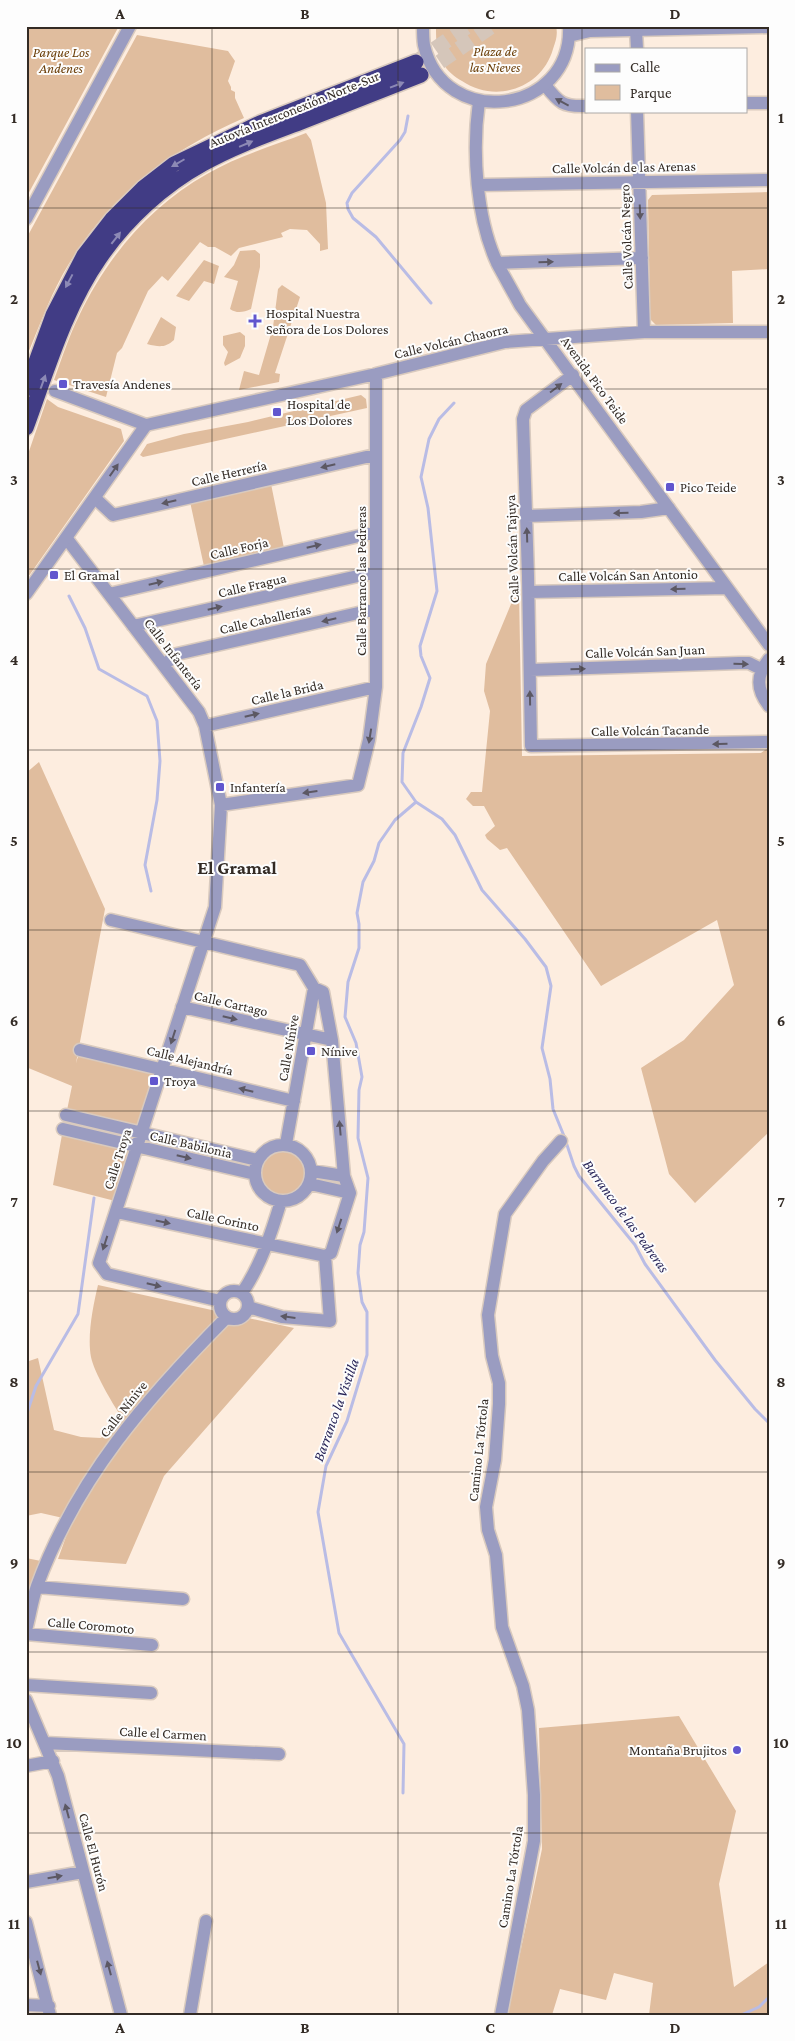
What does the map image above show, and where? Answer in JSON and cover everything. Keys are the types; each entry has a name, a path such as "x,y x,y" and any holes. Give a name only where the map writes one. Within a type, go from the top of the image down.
{"highway":[{"name":"Autovía Interconexión Norte-Sur","path":"26,389 53,315 84,255 112,220 144,188 174,164 260,123 418,68 203,164 162,192 126,224 100,258 75,300 48,366 26,428"}],"street":[{"path":"26,219 130,26"},
{"path":"423,26 424,45 430,62 438,74 456,92 479,102 501,103 525,98 545,85 555,74 563,60 569,31 769,27"},
{"path":"636,30 637,48"},
{"path":"545,85 556,99 568,106 585,106"},
{"name":"Avenida Pico Teide","path":"479,102 476,125 479,185 485,226 497,264 520,305 769,645"},
{"path":"748,103 769,103"},
{"name":"Calle Volcán Negro","path":"637,112 644,332"},
{"name":"Calle Volcán de las Arenas","path":"479,185 769,180"},
{"path":"497,264 642,258"},
{"name":"Calle Volcán Chaorra","path":"146,425 376,374 505,342 644,332 769,332"},
{"name":"Calle Barranco las Pedreras","path":"220,805 358,785 369,740 376,687 376,374"},
{"name":"Calle Volcán Tajuya","path":"531,746 529,592 523,419 526,410 573,375"},
{"path":"26,594 146,425 55,391"},
{"name":"Calle Herrería","path":"95,498 113,515 375,455"},
{"path":"527,516 641,512 670,508"},
{"name":"Calle Forja","path":"109,594 376,532"},
{"name":"Calle Infantería","path":"66,539 199,712 205,726 220,805 215,907 204,941"},
{"name":"Calle Fragua","path":"133,626 376,572"},
{"name":"Calle Volcán San Antonio","path":"529,592 727,588"},
{"name":"Calle Caballerías","path":"164,665 177,654 376,610"},
{"name":"Calle Volcán San Juan","path":"530,670 739,663 765,664"},
{"path":"765,664 759,681 761,694 769,706"},
{"name":"Calle la Brida","path":"205,726 376,687"},
{"name":"Calle Volcán Tacande","path":"531,746 769,742"},
{"path":"110,920 300,965 314,988 323,992 332,1040 344,1176 350,1193 331,1253 325,1256 330,1321 282,1317 248,1307"},
{"name":"Calle Troya","path":"204,941 99,1263 106,1274 220,1301"},
{"name":"Calle Nínive","path":"286,1144 314,988"},
{"name":"Calle Cartago","path":"182,1007 332,1040"},
{"name":"Calle Alejandría","path":"80,1050 294,1102"},
{"name":"Calle Babilonia","path":"66,1115 257,1160"},
{"name":"Calle Babilonia","path":"63,1129 254,1174"},
{"name":"Camino La Tórtola","path":"501,2015 534,1841 534,1794 528,1710 523,1686 502,1627 496,1555 487,1522 486,1507 495,1460 499,1404 499,1383 492,1356 488,1315 505,1214 561,1141"},
{"path":"286,1144 300,1149 309,1160 312,1171 310,1184 303,1194 296,1199 281,1202 266,1196 258,1186 254,1174 257,1160 263,1152 275,1145 286,1144"},
{"path":"312,1171 344,1176"},
{"path":"310,1184 350,1193"},
{"path":"242,1293 253,1277 267,1244 281,1202"},
{"name":"Calle Corinto","path":"116,1212 325,1256"},
{"path":"238,1291 242,1293 247,1299 248,1307 244,1315 240,1318 231,1319 227,1317 221,1310 220,1301 222,1297 229,1292 238,1291"},
{"name":"Calle Nínive","path":"37,1587 68,1514 129,1423 176,1368 227,1317"},
{"path":"26,1630 37,1587 183,1599"},
{"name":"Calle Coromoto","path":"26,1634 152,1645"},
{"path":"26,1685 151,1693"},
{"name":"Calle El Hurón","path":"26,1700 53,1761 121,2015"},
{"name":"Calle el Carmen","path":"45,1743 279,1754"},
{"path":"26,1766 53,1761"},
{"path":"26,1882 83,1872"},
{"path":"190,2015 206,1921"},
{"path":"26,1922 50,2010 26,2005"}],"green space":[{"name":"Parque Los Andenes","path":"28,26 119,26 26,198 26,39"},
{"name":"Plaza de las Nieves","path":"436,26 556,26 557,35 547,63 539,74 516,88 503,91 489,91 475,88 454,76 447,69 438,50"},
{"path":"137,35 228,51 235,61 228,81 231,90 235,92 235,98 244,118 189,146 164,163 118,201 98,223 63,274 26,358 26,239"},
{"path":"306,133 311,140 326,203 328,249 320,251 320,244 307,230 290,229 281,233 283,237 239,248 231,256 215,247 208,247 200,242 168,281 162,276 148,291 122,348 117,353 106,397 54,380 72,331 90,294 117,254 149,217 167,201 207,174 243,157"},
{"path":"769,192 769,269 732,271 733,323 656,325 650,319 648,200 652,195"},
{"path":"255,250 260,254 260,267 251,309 235,312 230,309 238,281 224,277 234,265 240,251"},
{"path":"204,260 219,266 214,284 204,281 189,301 176,296"},
{"path":"282,285 300,297 275,373 280,374 279,382 239,390 244,371 259,375 273,327 278,289"},
{"path":"161,317 176,327 174,340 162,346 147,344"},
{"path":"240,332 245,336 245,346 240,358 225,366 224,363 228,352 223,345 223,336"},
{"path":"361,395 366,399 367,408 143,457 140,455 147,444"},
{"path":"47,399 58,407 121,429 124,441 26,580 26,460"},
{"path":"270,479 285,553 205,571 189,497"},
{"path":"519,591 522,756 761,753 769,747 769,1132 695,1203 669,1174 641,1068 684,1040 734,985 717,920 601,986 507,848 500,850 487,839 485,835 495,826 484,806 473,806 466,799 471,792 482,792 490,711 484,691 486,664 511,604"},
{"path":"39,762 105,909 76,1063 80,1050 162,1069 142,1132 66,1115 72,1086 26,1067 26,773"},
{"path":"63,1129 137,1146 119,1202 53,1185"},
{"path":"283,1149 296,1153 302,1159 306,1172 302,1185 296,1191 283,1195 270,1191 264,1185 260,1172 264,1159 270,1153"},
{"path":"98,1285 294,1328 164,1476 126,1564 58,1559 72,1520 41,1513 26,1516 26,1362 38,1358 54,1430 81,1437 101,1438 121,1416 99,1379 91,1357 90,1331"},
{"path":"26,1558 41,1561 26,1614"},
{"path":"679,1716 736,1811 719,1884 734,1987 769,1962 769,2015 649,2015 653,1983 614,1973 606,2000 560,1989 552,2015 507,2015 542,1849 539,1728"}],"waterway":[{"name":"Barranco de las Pedreras","path":"408,116 405,132 400,140 352,193 347,203 353,218 376,237 431,303"},
{"name":"Barranco de las Pedreras","path":"454,403 439,419 429,439 421,477 428,508 437,591 420,646 421,656 430,678 403,753 402,782 416,802 442,819 455,835 482,890 525,939 546,967 551,986 542,1048 550,1079 553,1109 579,1176 635,1245 645,1264 715,1360 755,1409 769,1423"},
{"path":"69,596 85,628 99,669 147,696 157,721 160,761 157,800 145,865 151,891"},
{"name":"Barranco la Vistilla","path":"403,1793 404,1744 339,1633 318,1512 326,1466 347,1421 367,1355 367,1312 362,1302 358,1273 360,1245 364,1232 368,1178 358,1138 359,1090 362,1077 356,1043 345,1017 348,982 359,948 357,913 363,882 374,861 379,843 395,820 416,802"},
{"path":"26,1416 36,1386 78,1314 94,1198"},
{"path":"741,2015 759,2007 769,1997"}],"tunnel":[{"path":"416,62 468,26"},
{"path":"421,75 492,26"}],"place":[{"name":"Hospital Nuestra Señora de Los Dolores","path":"255,321"},
{"name":"Travesía Andenes","path":"63,384"},
{"name":"Hospital de Los Dolores","path":"277,412"},
{"name":"Pico Teide","path":"670,487"},
{"name":"El Gramal","path":"54,575"},
{"name":"Infantería","path":"220,787"},
{"name":"Nínive","path":"311,1051"},
{"name":"Troya","path":"154,1081"},
{"name":"Montaña Brujitos","path":"737,1750"}],"district":[{"name":"El Gramal","path":"237,867"}]}
